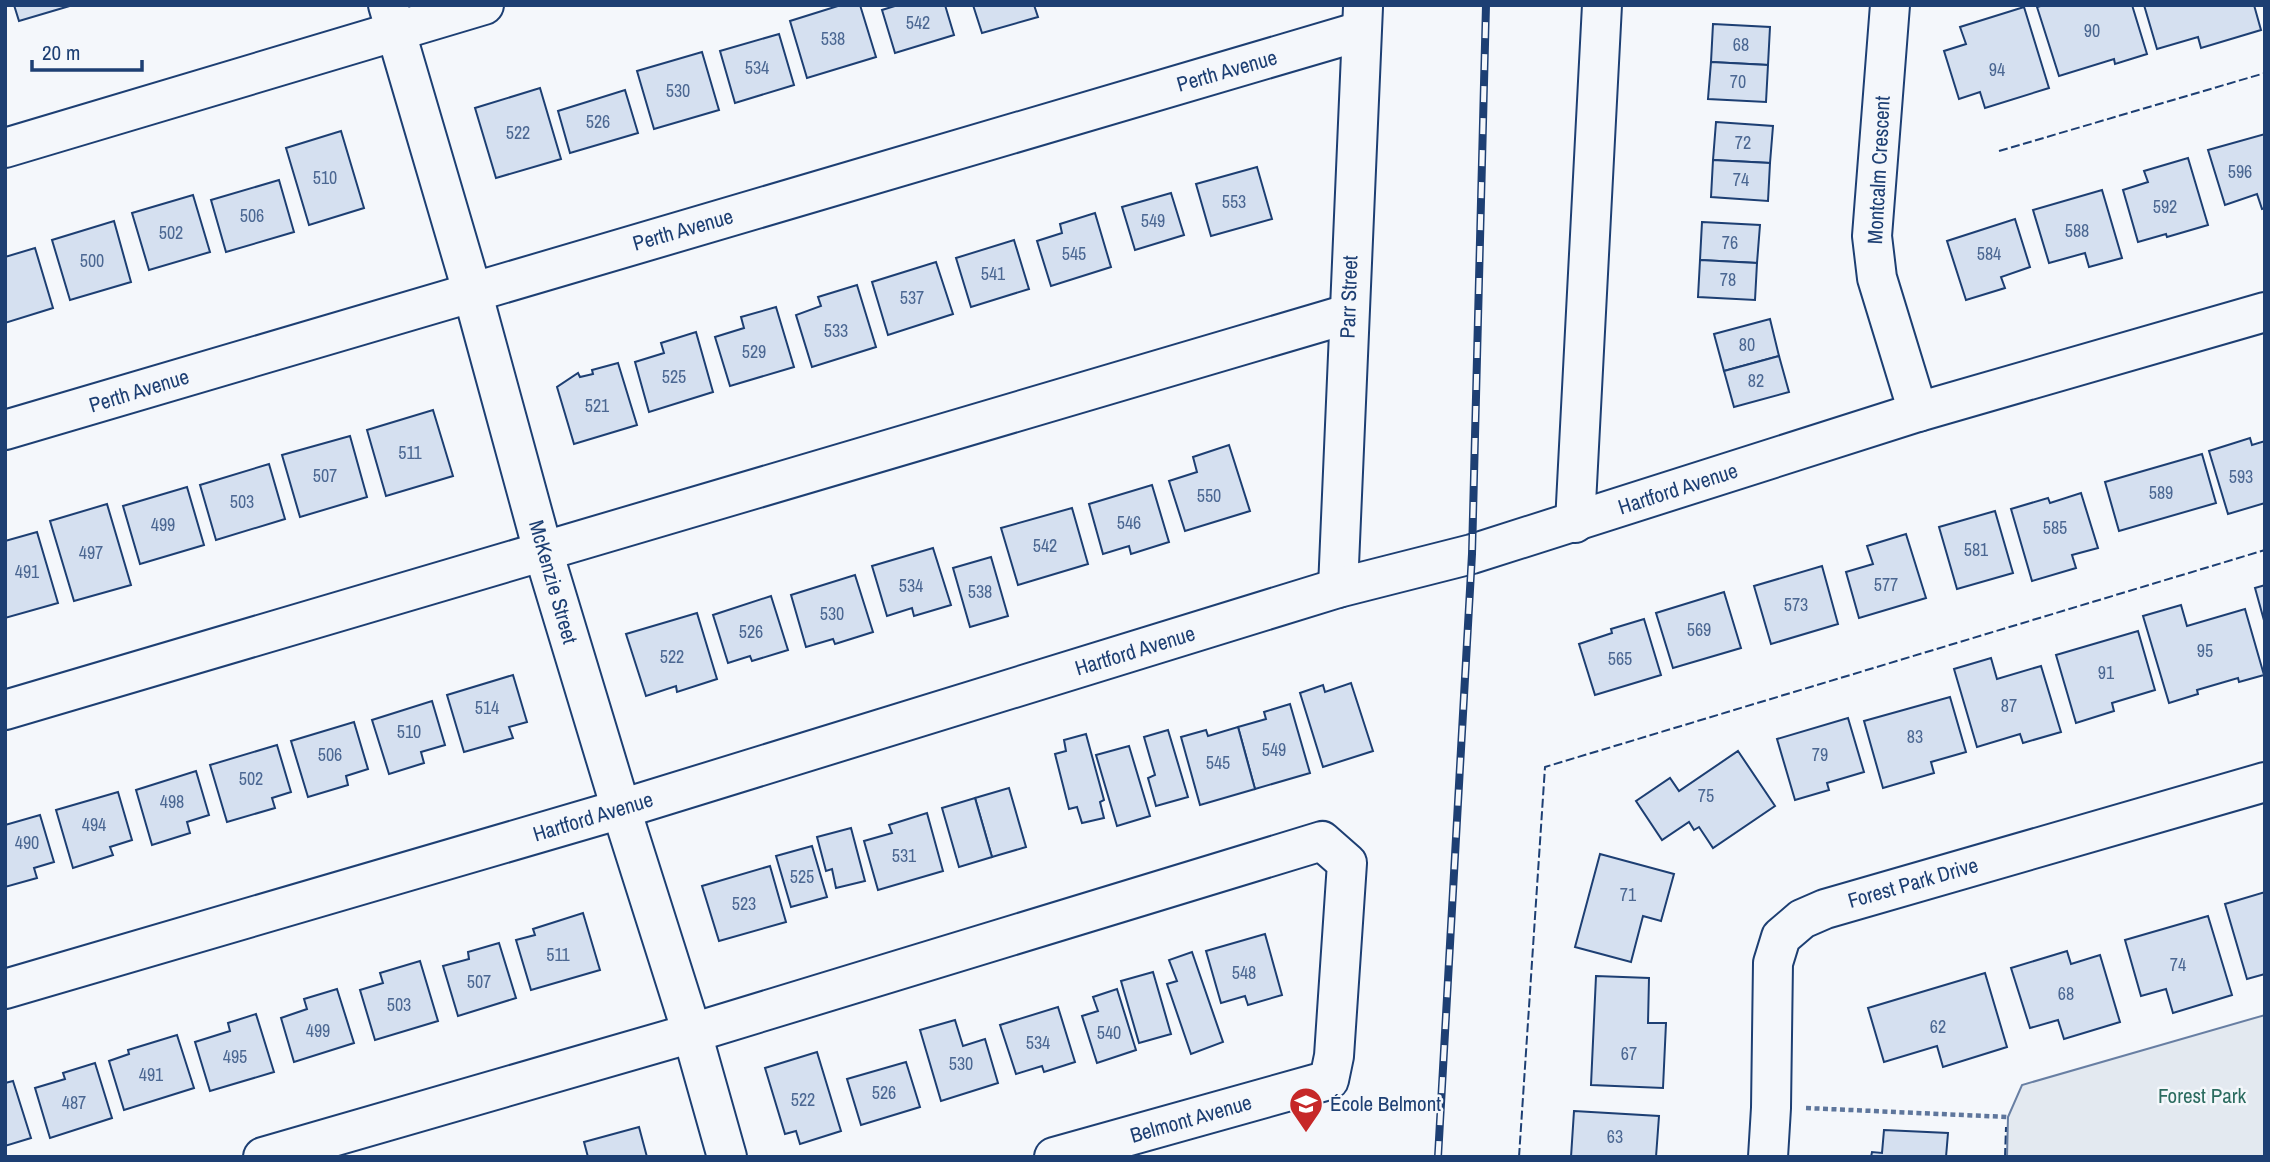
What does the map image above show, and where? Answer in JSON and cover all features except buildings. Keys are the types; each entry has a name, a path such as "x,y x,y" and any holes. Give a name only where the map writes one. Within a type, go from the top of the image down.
{"street":[{"path":"5,148 392,18 484,5"},
{"path":"1575,523 1602,5"},
{"name":"Montcalm Crescent","path":"1890,5 1872,236 1877,278 1918,412"},
{"name":"McKenzie Street","path":"392,18 472,291 543,551 692,1034 727,1157"},
{"name":"Perth Avenue","path":"5,430 472,291 1362,18"},
{"name":"Parr Street","path":"1338,589 1362,18"},
{"name":"Hartford Avenue","path":"5,989 621,809 1338,589 1472,554 1575,523 1918,412 2265,312"},
{"path":"5,710 1348,314"},
{"name":"Forest Park Drive","path":"1768,1157 1773,962 1781,937 1802,919 1825,909 2265,782"},
{"name":"Belmont Avenue","path":"692,1034 1322,841 1347,863 1334,1056 1329,1080 1054,1157"},
{"path":"264,1157 692,1034"}],"path":[{"path":"1771,1108 2008,1117"}],"green space":[{"name":"Forest Park","path":"2265,1015 2265,1157 2007,1157 2008,1117 2022,1085"}],"railway":[{"path":"1438,1157 1472,554 1486,5"}],"fence":[{"path":"1999,151 2265,73"},
{"path":"1519,1157 1545,767 2265,550"},
{"path":"2005,1157 2006,1127"}],"place":[{"name":"École Belmont","path":"1306,1134"}]}
